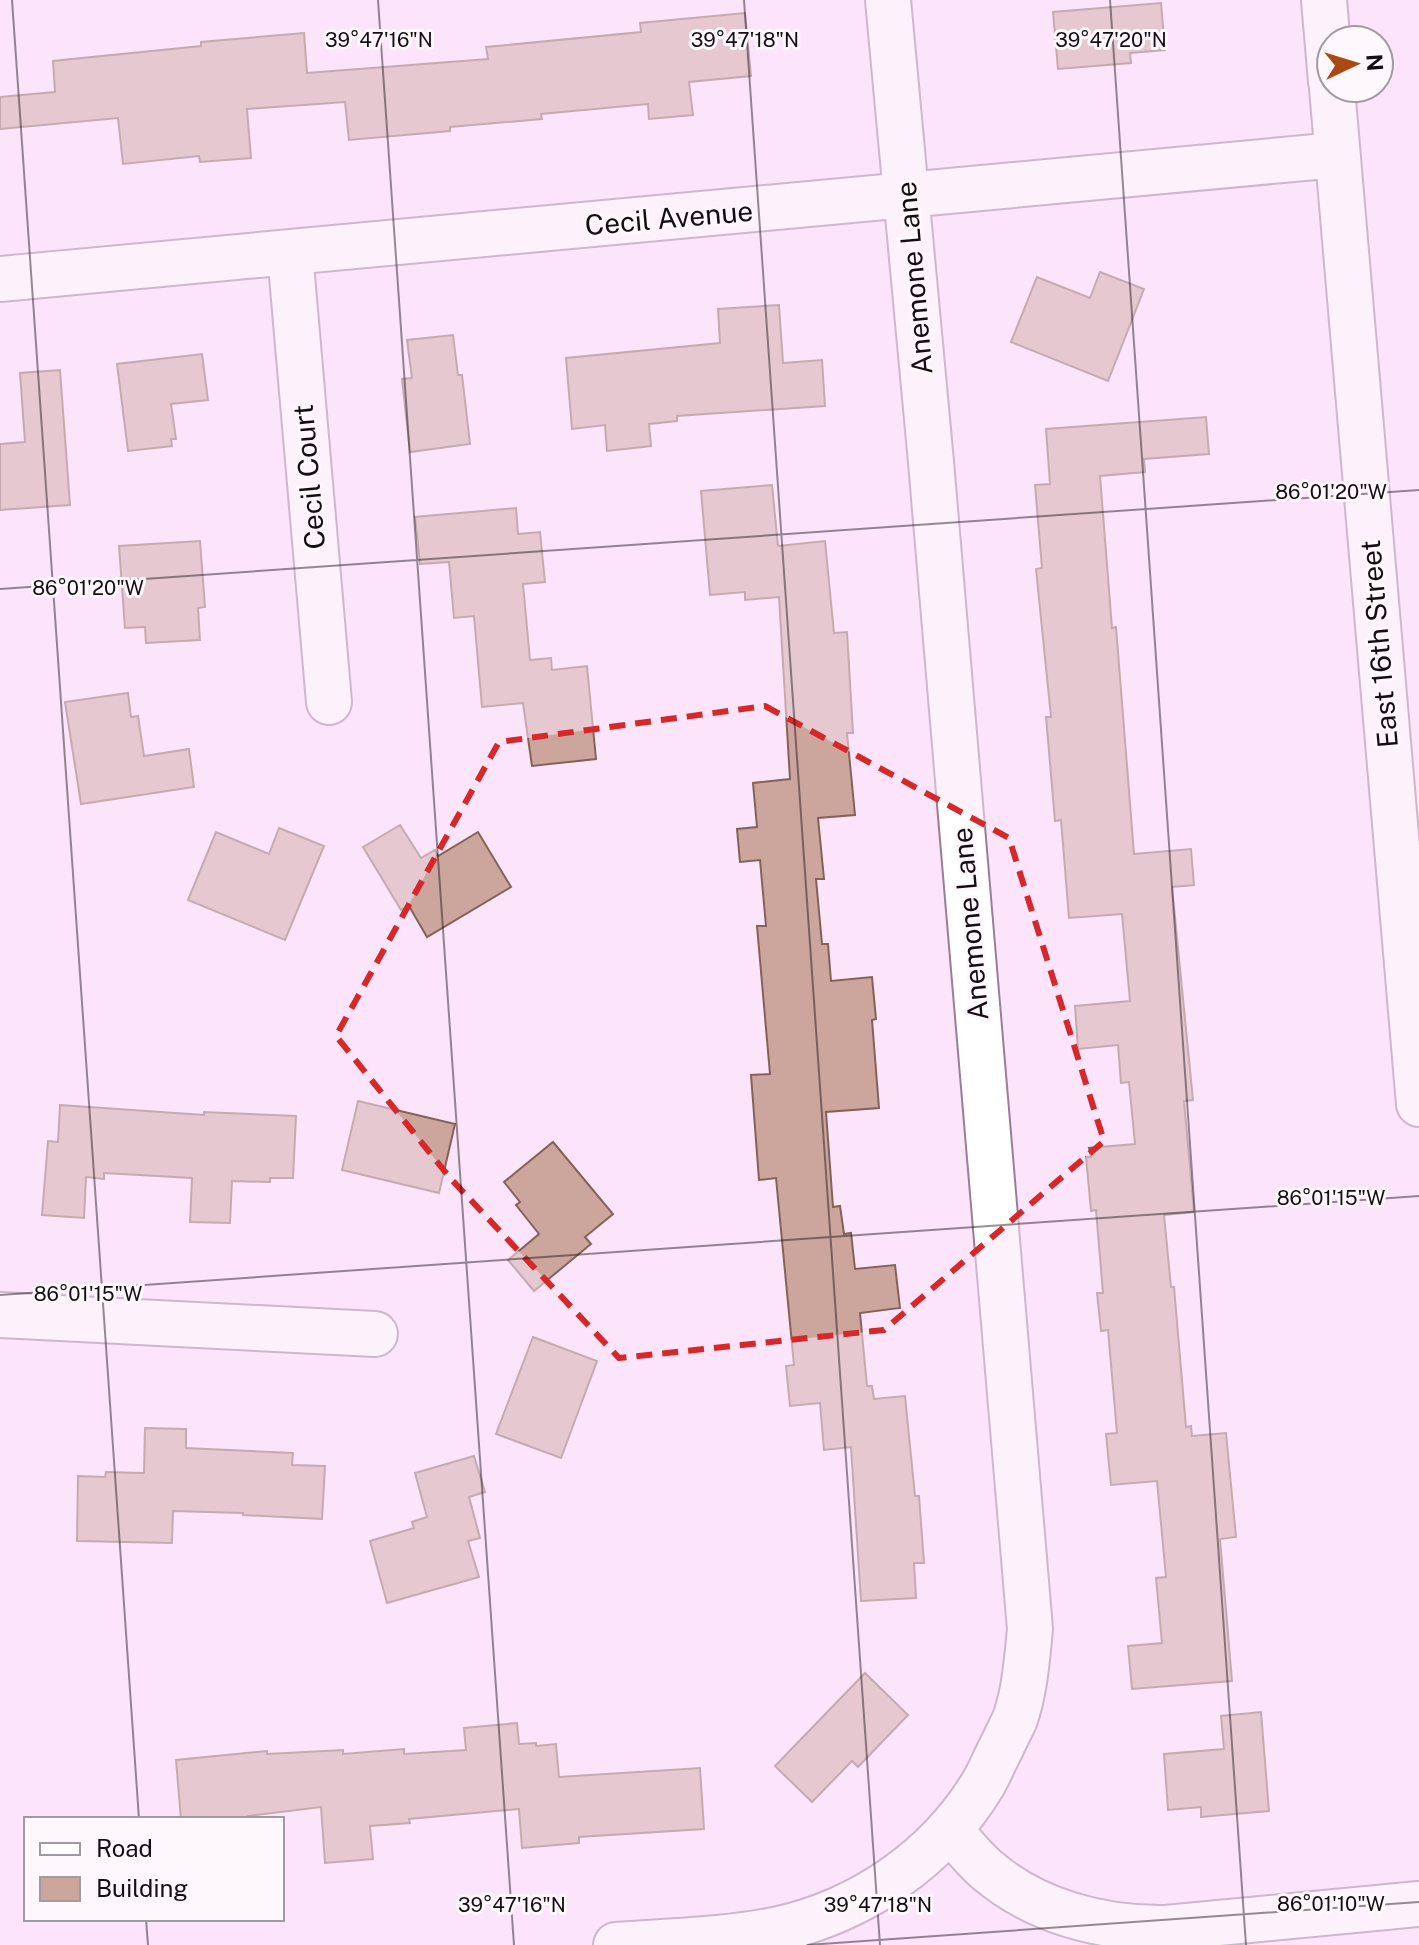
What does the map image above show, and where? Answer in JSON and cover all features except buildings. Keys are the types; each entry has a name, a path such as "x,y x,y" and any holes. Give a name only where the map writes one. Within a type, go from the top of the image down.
{"street":[{"name":"Anemone Lane","path":"616,1945 778,1929 847,1906 879,1888 925,1855 950,1829 982,1785 1015,1719 1024,1684 1030,1629 933,478 888,0"},
{"path":"1324,0 1326,24"},
{"name":"East 16th Street","path":"1333,104 1419,1104"},
{"name":"Cecil Avenue","path":"0,279 1337,155"},
{"name":"Cecil Court","path":"290,253 329,702"},
{"path":"0,1315 375,1334"},
{"path":"950,1829 988,1870 1019,1892 1070,1916 1109,1925 1166,1928 1419,1904"}],"highlighted area":[{"path":"765,706 1009,838 1104,1141 884,1330 619,1358 451,1179 336,1036 499,742"}]}
